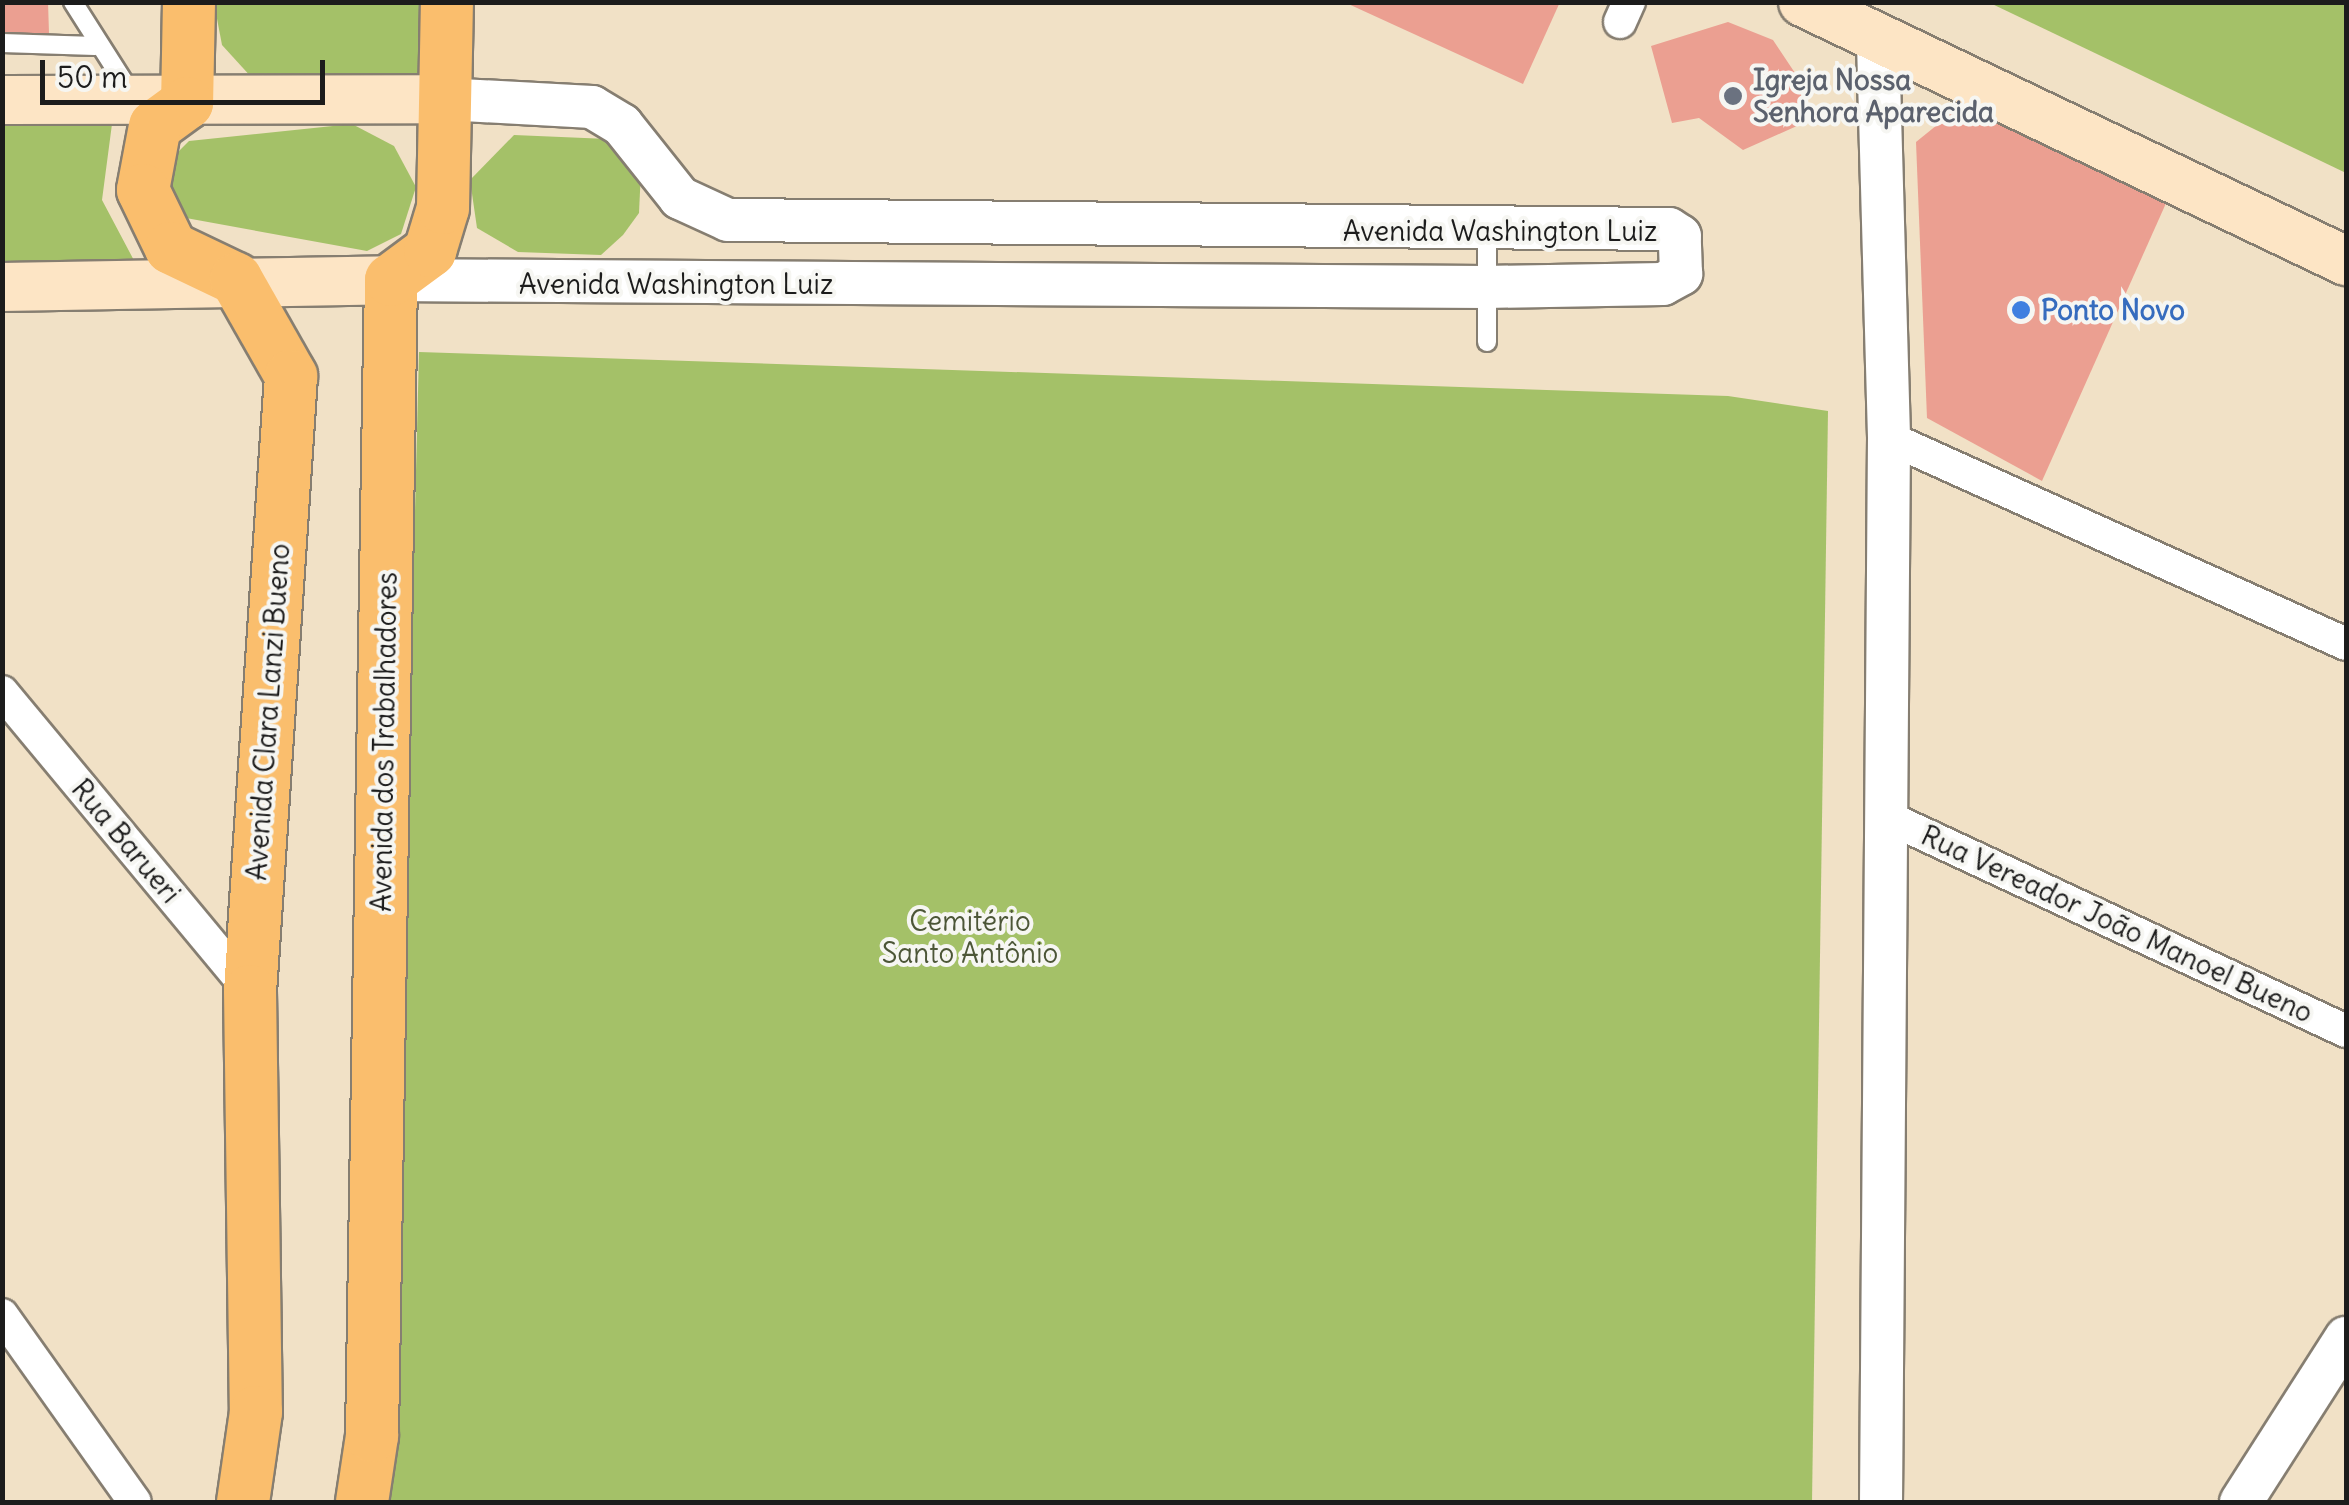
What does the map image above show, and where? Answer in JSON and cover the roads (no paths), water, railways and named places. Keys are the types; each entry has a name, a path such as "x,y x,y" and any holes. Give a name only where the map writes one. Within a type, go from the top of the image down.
{"main road":[{"path":"189,2 142,190 171,248 236,279"},
{"path":"392,280 430,251 444,208 442,99 447,2"},
{"path":"1804,2 1878,42 2346,261"},
{"name":"Avenida Washington Luiz","path":"2,100 442,99"},
{"name":"Avenida Washington Luiz","path":"2,287 236,279 392,280"},
{"name":"Avenida Clara Lanzi Bueno","path":"236,279 291,376 250,991 256,1412 243,1502"},
{"name":"Avenida dos Trabalhadores","path":"362,1502 372,1436 392,280"}],"street":[{"path":"1878,42 1889,438 1881,1502"},
{"name":"Avenida Washington Luiz","path":"392,280 1486,287 1676,282 1682,252 1669,230 1487,232 728,220 680,198 622,125 592,107 442,99"},
{"path":"724,285 728,220"},
{"path":"1126,228 1126,286"},
{"path":"1889,438 2346,644"},
{"name":"Rua Barueri","path":"2,692 250,991"},
{"name":"Rua Vereador João Manoel Bueno","path":"1886,817 2346,1031"},
{"path":"2,1315 136,1502"},
{"path":"2241,1502 2346,1338"}],"lane":[{"path":"73,2 95,46 162,102"},
{"path":"2,43 95,46"},
{"path":"1487,232 1487,342"}],"place":[{"name":"Igreja Nossa Senhora Aparecida","path":"1733,96"},
{"name":"Ponto Novo","path":"2021,310"}],"park label":[{"name":"Cemitério Santo Antônio","path":"970,937"}]}
